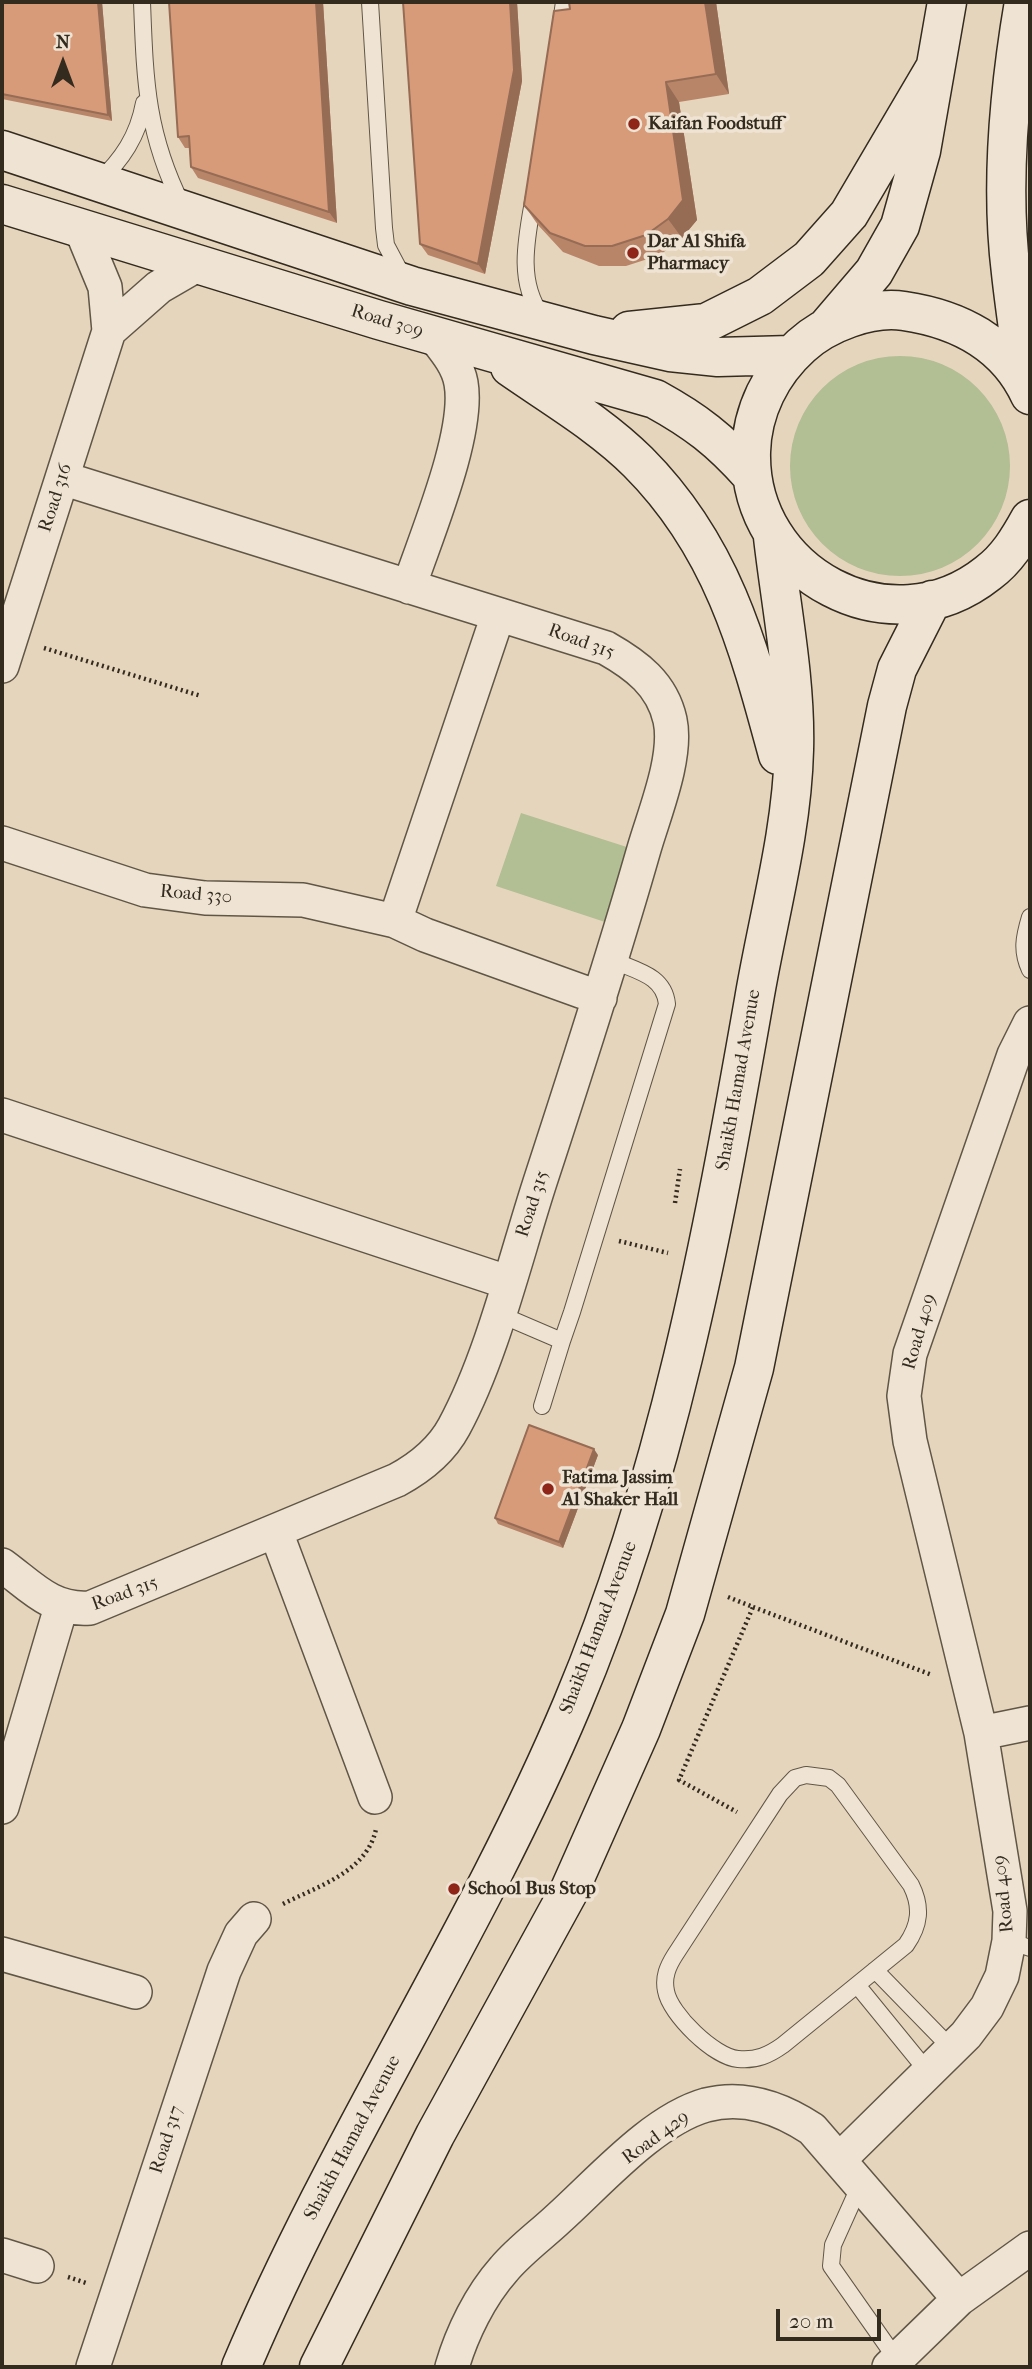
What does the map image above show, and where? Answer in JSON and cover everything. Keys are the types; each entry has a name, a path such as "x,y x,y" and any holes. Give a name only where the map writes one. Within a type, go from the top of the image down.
{"main road":[{"path":"947,2 921,151 900,226 874,272 825,329 791,355 765,390 752,432 751,475 758,507 773,537 796,565 825,586 872,601 896,604 932,600 961,589 988,573 1015,546 1030,519"},
{"path":"1024,2 1009,129 1007,211 1010,273 1028,389"},
{"path":"594,335 706,323 760,296 808,259 849,214 935,68"},
{"path":"2,150 412,286 594,335 670,352 718,357 791,355"},
{"name":"Road 309","path":"2,204 434,336 654,399 695,421 721,442 751,475"},
{"path":"825,329 861,315 899,310 937,316 982,338 1002,354 1028,389"},
{"path":"492,353 599,429 637,461 670,496 699,536 722,579 741,624 791,804"},
{"name":"Shaikh Hamad Avenue","path":"241,2367 336,2168 512,1832 571,1707 611,1605 654,1475 678,1383 728,1149 791,804 794,745 792,706 773,537"},
{"path":"988,573 1030,570"},
{"path":"319,2367 435,2135 570,1889 641,1729 685,1614 754,1368 887,706 897,669 932,600"}],"street":[{"name":"Road 316","path":"8,631 62,478 109,331 105,287 95,257 81,229"},
{"path":"109,331 159,287 197,265"},
{"path":"409,587 461,424 460,380 450,358 434,336"},
{"name":"Road 315","path":"61,1606 75,1609 104,1604 276,1532 397,1480 429,1459 442,1445 461,1411 499,1314 612,960 668,765 670,721 657,687 636,665 606,648 62,478"},
{"path":"395,921 498,614"},
{"name":"Road 330","path":"2,843 145,890 205,898 303,900 395,921 425,935 600,998"},
{"name":"Road 409","path":"849,2173 928,2072 952,2049 987,2007 1020,1945 1010,1911 981,1733 910,1441 904,1396 910,1354 1014,1055 1030,1023"},
{"path":"2,1115 508,1282"},
{"path":"276,1532 374,1797"},
{"path":"2,1565 36,1593 61,1606 2,1807"},
{"path":"981,1733 1030,1723"},
{"name":"Road 317","path":"93,2367 224,1970 241,1934 254,1919"},
{"path":"2,1954 135,1992"},
{"name":"Road 429","path":"452,2367 459,2342 504,2269 640,2145 681,2115 707,2105 735,2101 763,2104 789,2114 812,2129 959,2300"},
{"path":"893,2363 959,2300 1030,2248"},
{"path":"2,2255 37,2266"}],"lane":[{"path":"142,2 146,94 160,154 185,211"},
{"path":"370,2 383,228 393,260 412,286"},
{"path":"558,44 564,2"},
{"path":"98,182 126,152 139,124 146,94"},
{"path":"537,174 525,253 530,293 546,321"},
{"path":"1030,917 1024,939 1025,959 1030,970"},
{"path":"542,1406 667,1004 666,991 660,982 612,960"},
{"path":"499,1314 562,1341"},
{"path":"818,1775 838,1785 917,1896 918,1922 914,1934 906,1945 875,1970 783,2045 769,2055 753,2059 735,2059 719,2053 682,2020 668,2001 665,1977 668,1965 780,1794 795,1778 818,1775"},
{"path":"875,1970 952,2049"},
{"path":"857,1984 928,2072"},
{"path":"849,2173 831,2266 893,2363"}],"path":[{"path":"8,631 201,696"},
{"path":"597,1235 669,1254"},
{"path":"753,1607 969,1689"},
{"path":"701,1792 726,1806"},
{"path":"254,1919 357,1864 368,1850 375,1833 378,1815 374,1797"},
{"path":"37,2266 117,2293"}],"green space":[{"path":"900,356 921,358 952,369 978,388 997,414 1008,445 1008,487 997,518 978,544 952,563 921,574 900,576 879,574 848,563 822,544 803,518 792,487 790,466 792,445 803,414 822,388 848,369 879,358"},
{"path":"521,813 633,849 608,923 496,886"}],"building":[{"path":"2,2 98,2 108,115 2,94"},
{"path":"169,2 316,2 329,212 191,167 189,136 178,137"},
{"path":"403,2 510,2 514,70 478,264 420,244"},
{"path":"569,2 705,2 716,74 666,82 683,200 668,219 646,235 612,246 585,246 550,233 524,205 554,11 570,9"},
{"name":"Fatima Jassim Al Shaker Hall","path":"529,1425 594,1449 559,1542 495,1518"}],"place":[{"name":"Kaifan Foodstuff","path":"634,124"},
{"name":"Dar Al Shifa Pharmacy","path":"633,253"},
{"name":"Fatima Jassim Al Shaker Hall","path":"548,1489"},
{"name":"School Bus Stop","path":"454,1889"}]}
